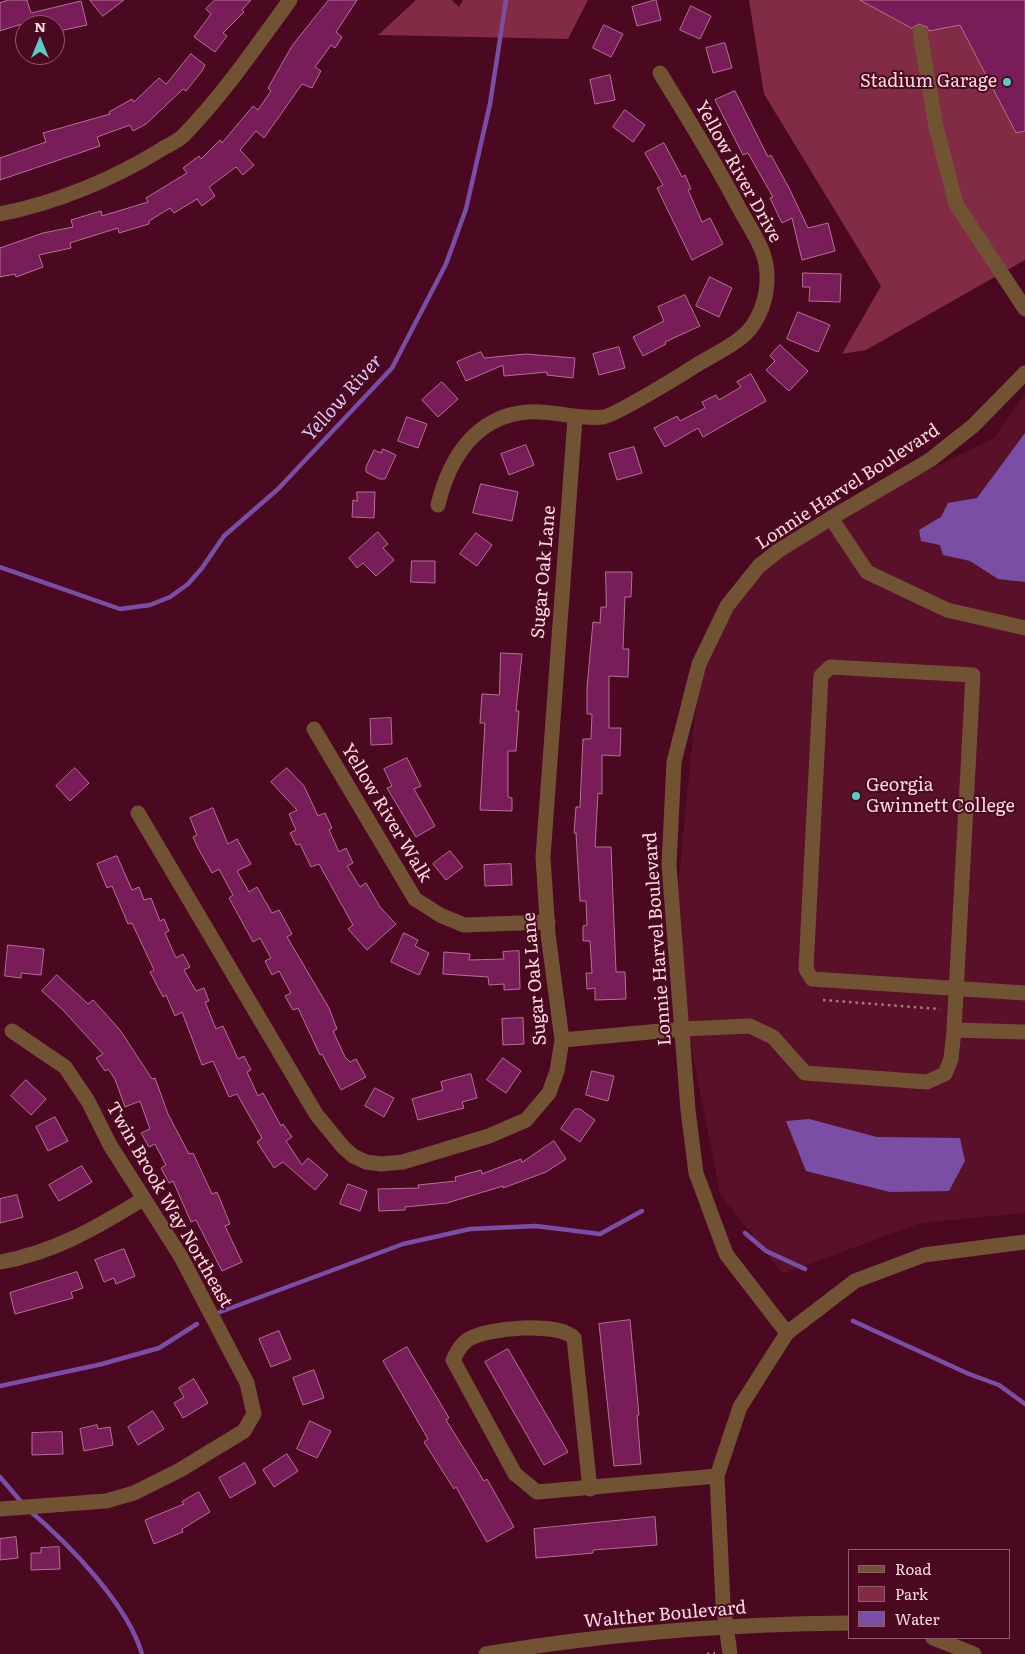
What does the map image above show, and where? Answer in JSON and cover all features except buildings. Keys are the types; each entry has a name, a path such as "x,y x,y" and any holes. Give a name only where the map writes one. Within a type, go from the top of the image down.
{"street":[{"path":"0,214 19,210 80,189 138,164 183,136 246,60 290,0"},
{"path":"920,33 936,128 956,204 1025,310"},
{"name":"Yellow River Drive","path":"438,505 445,478 452,462 478,432 495,422 529,412 575,418 605,417 745,335 757,318 766,298 768,281 763,253 709,152 660,72"},
{"name":"Lonnie Harvel Boulevard","path":"787,1333 726,1254 696,1173 688,1110 669,865 674,762 699,664 727,606 759,566 778,551 831,518 930,460 973,426 1025,373"},
{"name":"Sugar Oak Lane","path":"138,813 316,1114 343,1147 353,1156 366,1162 381,1164 403,1162 489,1136 526,1120 549,1093 557,1071 562,1040 548,922 543,857 575,418"},
{"path":"831,518 867,572 947,610 1025,628"},
{"path":"562,1040 683,1029 750,1026 773,1037 805,1073 927,1082 945,1074 951,1059 954,1030 956,988 973,675 830,667 821,676 806,969 812,979 956,988 1025,994"},
{"name":"Yellow River Walk","path":"314,729 415,899 440,915 464,925 548,922"},
{"path":"954,1030 1025,1032"},
{"name":"Twin Brook Way Northeast","path":"0,1509 106,1501 134,1493 180,1470 244,1431 254,1414 242,1375 181,1257 110,1145 88,1101 65,1067 12,1031"},
{"path":"0,1262 21,1258 58,1246 102,1225 144,1199"},
{"path":"730,1654 726,1628 716,1476 740,1408 787,1333 855,1281 924,1255 1025,1242"},
{"path":"590,1489 574,1338 568,1332 531,1329 487,1332 468,1339 458,1350 453,1360 515,1474 537,1492 590,1489 716,1476"},
{"name":"Walther Boulevard","path":"486,1654 542,1644 726,1628 848,1623"},
{"path":"936,1639 974,1654"}],"path":[{"path":"823,1000 944,1010"}],"shaded area":[{"name":"Georgia Gwinnett College","path":"1025,394 1025,1213 920,1223 783,1274 720,1194 672,949 702,644 776,547 994,438"}],"green space":[{"path":"416,0 452,0 459,7 463,0 588,0 568,39 378,35"},
{"path":"749,0 1025,0 1025,260 866,350 842,354 881,286 764,94"}],"water":[{"path":"1025,433 1025,582 998,579 970,561 943,555 940,545 921,541 919,530 941,517 948,503 977,498"},
{"path":"809,1119 877,1137 960,1138 965,1161 949,1191 890,1192 806,1171 786,1121"}],"waterway":[{"name":"Yellow River","path":"0,567 120,609 150,605 170,597 188,584 202,568 224,536 278,489 392,368 446,264 466,209 490,104 506,0"},
{"path":"220,1312 403,1244 470,1229 536,1226 600,1234 642,1211"},
{"path":"745,1233 766,1251 805,1269"},
{"path":"853,1321 969,1374 999,1385 1025,1404"},
{"path":"0,1386 102,1364 159,1348 197,1324"},
{"path":"0,1477 23,1504"},
{"path":"30,1511 62,1540 111,1596 135,1635 142,1654"}],"place":[{"name":"Stadium Garage","path":"1007,82"},
{"name":"Georgia Gwinnett College","path":"856,796"}]}
